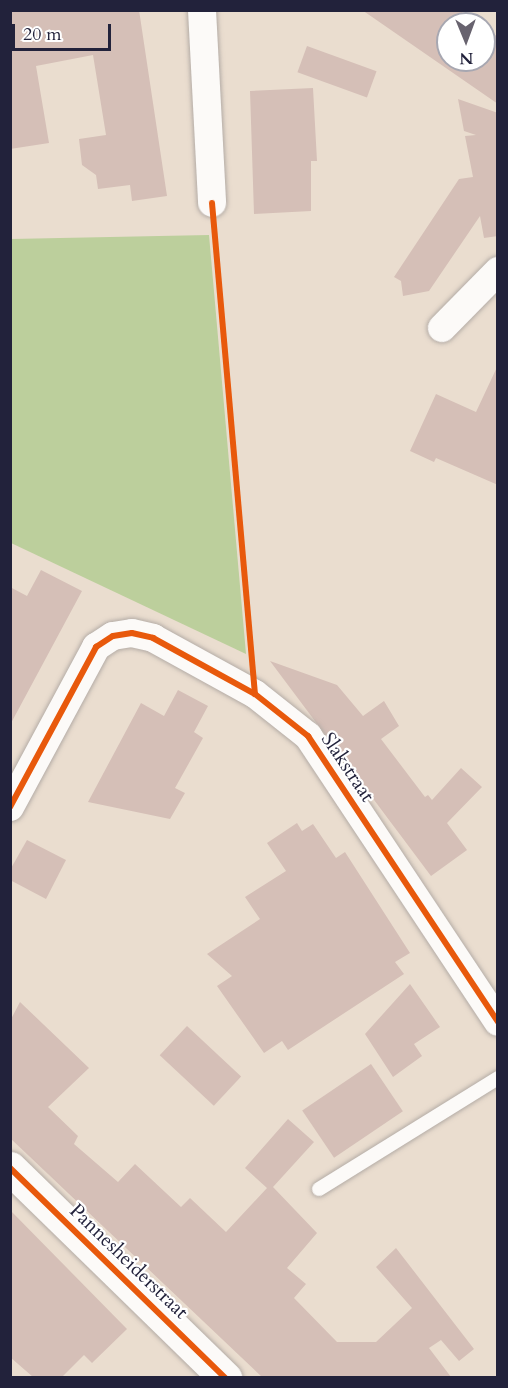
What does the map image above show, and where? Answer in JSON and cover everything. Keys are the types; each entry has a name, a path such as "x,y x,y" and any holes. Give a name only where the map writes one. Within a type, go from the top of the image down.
{"street":[{"path":"202,10 212,203"},
{"path":"442,328 498,271"},
{"name":"Slakstraat","path":"10,807 96,647 113,636 132,633 153,638 255,694 308,736 498,1022"},
{"name":"Pannesheiderstraat","path":"10,1168 225,1377"}],"lane":[{"path":"319,1189 498,1078"}],"green space":[{"path":"209,235 246,654 11,543 11,239"}],"building":[{"path":"10,10 139,10 167,196 132,201 130,185 98,189 96,175 82,165 79,139 106,135 93,55 36,66 49,143 10,149"},
{"path":"362,10 459,10 462,12 436,12 436,61"},
{"path":"496,36 498,37 498,104 452,72 496,72"},
{"path":"307,46 377,71 367,98 297,72"},
{"path":"313,88 317,161 311,161 311,211 254,214 250,91"},
{"path":"458,99 498,113 498,236 484,238 480,216 429,291 403,296 401,281 394,277 459,179 473,177 465,136 476,135 464,131"},
{"path":"498,365 498,485 436,458 434,462 410,451 436,394 476,412"},
{"path":"41,570 82,591 10,725 10,587 27,596"},
{"path":"270,661 337,685 363,716 384,701 399,726 381,739 425,797 428,795 432,800 461,768 482,787 447,823 467,850 431,876"},
{"path":"178,690 208,706 194,732 203,738 175,788 185,793 170,819 88,802 141,703 164,716"},
{"path":"297,823 302,831 313,824 336,858 345,852 410,953 395,962 404,974 288,1050 282,1041 264,1053 217,986 232,976 207,954 260,919 245,897 286,871 267,843"},
{"path":"27,840 66,860 46,899 10,880 10,870"},
{"path":"410,984 440,1027 414,1044 422,1056 393,1077 365,1034"},
{"path":"20,1002 89,1068 48,1107 78,1136 74,1144 118,1182 135,1164 181,1207 190,1198 226,1232 267,1188 245,1168 288,1119 314,1142 273,1187 317,1233 287,1268 306,1284 294,1298 337,1342 376,1342 412,1308 376,1267 396,1248 474,1349 459,1361 441,1340 429,1348 451,1377 262,1377 10,1138 10,1021"},
{"path":"187,1026 241,1076 214,1106 160,1055"},
{"path":"371,1064 403,1111 334,1158 302,1110"},
{"path":"10,1210 127,1329 92,1363 84,1355 62,1377 33,1377 10,1357"}],"cycle path":[{"path":"212,203 255,694"},
{"path":"10,807 96,647 113,636 132,633 153,638 255,694 308,736 498,1022"},
{"path":"10,1168 225,1378"}]}
